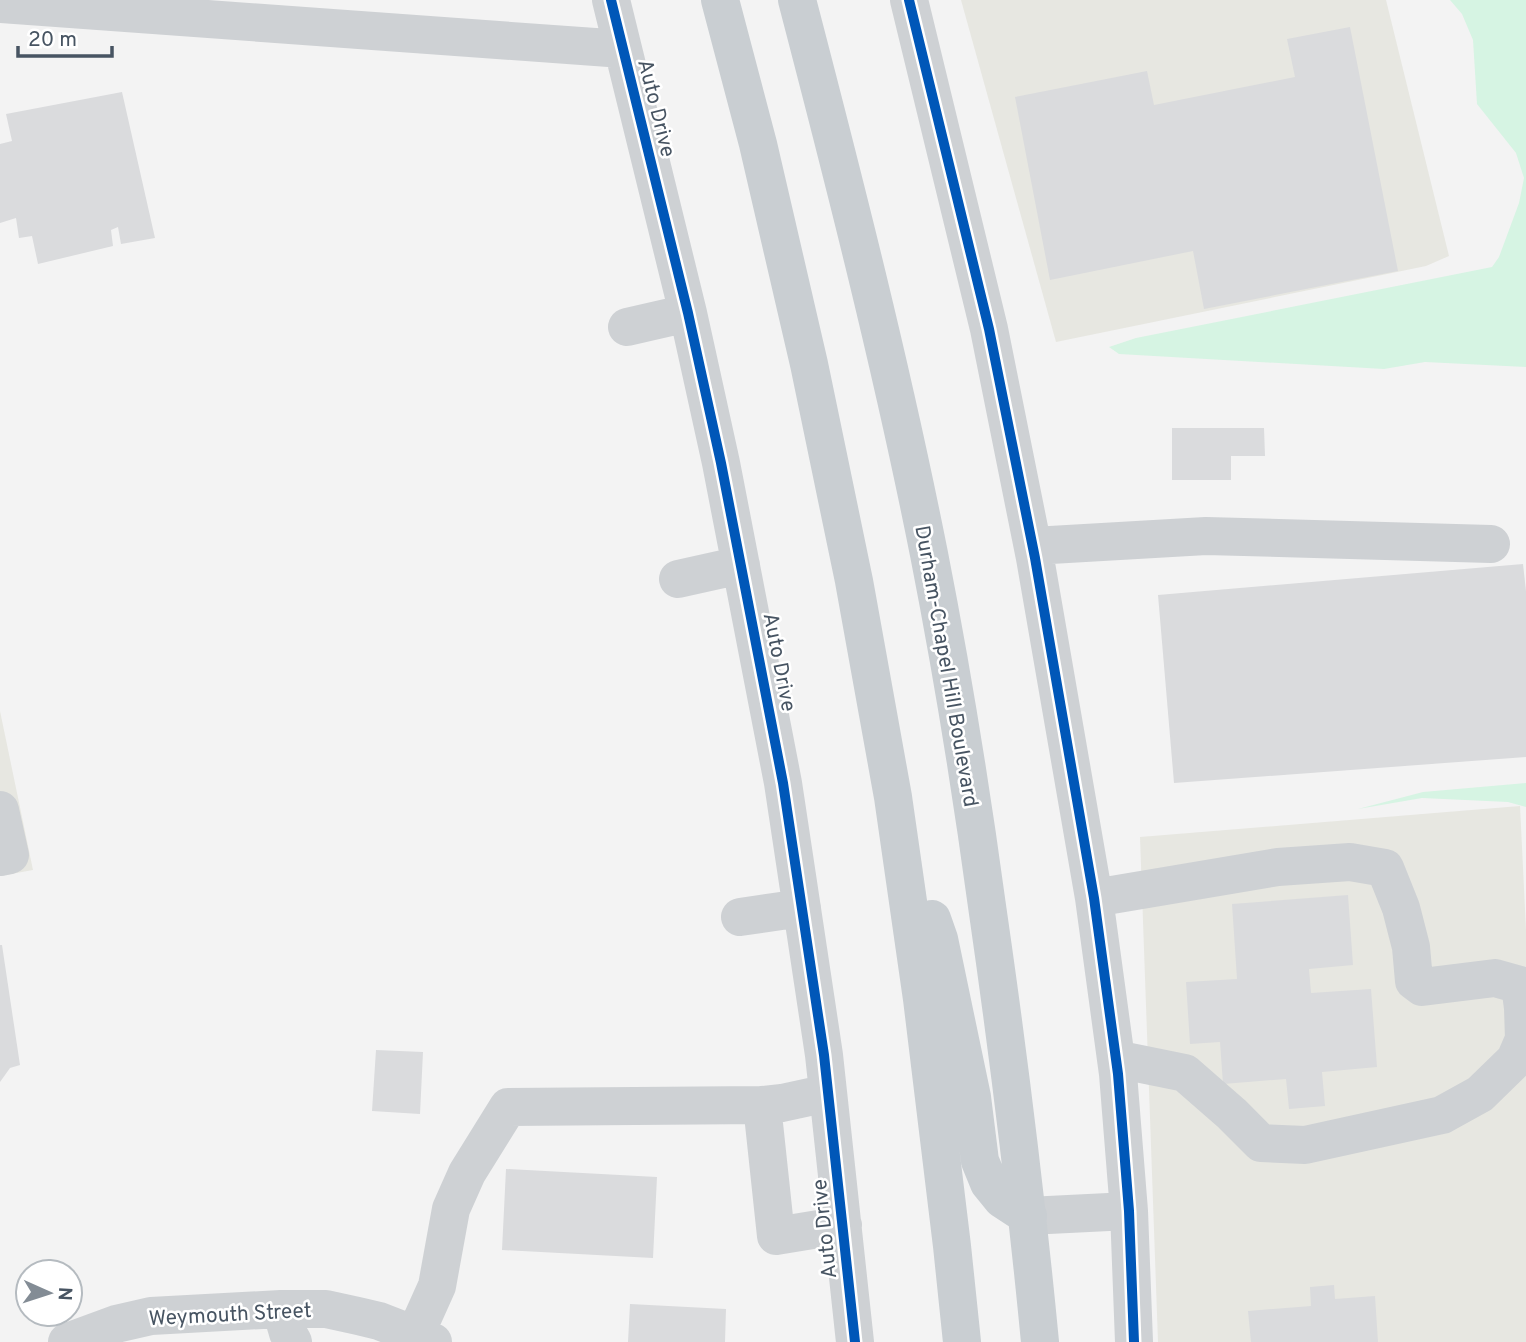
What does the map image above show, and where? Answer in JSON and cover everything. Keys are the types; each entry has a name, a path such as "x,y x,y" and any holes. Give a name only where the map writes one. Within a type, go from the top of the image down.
{"main road":[{"path":"720,0 758,144 809,364 854,581 893,797 922,999 962,1342"},
{"name":"Durham-Chapel Hill Boulevard","path":"797,0 879,324 929,555 969,775 1028,1216 1040,1342"},
{"path":"893,797 939,939 972,1097 980,1161 989,1183 1002,1199 1028,1216"}],"street":[{"name":"Auto Drive","path":"611,0 688,313 721,463 783,783 824,1055 855,1342"},
{"path":"909,0 989,330 1033,546 1094,898 1116,1059 1129,1211 1134,1342"},
{"name":"Auto Drive","path":"0,4 177,8 622,49"},
{"path":"627,327 688,313"},
{"path":"1033,546 1206,536 1491,544"},
{"path":"678,579 741,565"},
{"path":"0,810 10,855 0,857"},
{"path":"1094,898 1278,867 1350,862 1385,868 1408,934 1414,981 1422,988 1495,978 1520,985 1524,1040 1515,1060 1480,1094 1442,1115 1305,1145 1261,1143 1185,1073 1116,1059"},
{"path":"740,917 802,908"},
{"path":"421,1340 437,1286 452,1209 467,1173 509,1107 762,1105 782,1104 828,1093"},
{"path":"762,1105 776,1236 843,1225"},
{"path":"1028,1216 1129,1211"},
{"name":"Weymouth Street","path":"67,1342 116,1324 152,1316 287,1325 326,1310 379,1321 421,1340"}],"shaded area":[{"path":"961,0 1386,0 1449,256 1426,266 1056,342"},
{"path":"0,711 33,870 0,876"},
{"path":"1520,806 1526,930 1526,1342 1158,1342 1140,837"}],"green space":[{"path":"1450,0 1526,0 1526,367 1425,362 1384,369 1119,354 1109,347 1136,338 1492,267 1499,257 1519,203 1524,178 1516,153 1477,104 1473,40 1462,14"},
{"path":"1526,783 1526,807 1508,802 1422,798 1358,809 1423,792"}],"building":[{"path":"1350,27 1398,271 1204,309 1193,251 1050,280 1015,97 1147,71 1154,105 1295,77 1287,39"},
{"path":"122,92 155,238 121,244 118,227 111,230 113,246 38,264 32,236 19,238 16,218 0,223 0,144 12,141 6,114"},
{"path":"1172,428 1264,428 1265,456 1231,456 1231,480 1172,480"},
{"path":"1523,564 1526,591 1526,757 1174,783 1158,595"},
{"path":"1348,895 1353,965 1309,969 1311,993 1371,989 1377,1067 1322,1072 1325,1106 1289,1109 1286,1079 1223,1084 1220,1042 1190,1044 1186,982 1237,979 1232,904"},
{"path":"0,945 20,1065 10,1068 0,1082"},
{"path":"376,1050 423,1052 420,1114 372,1111"},
{"path":"506,1169 657,1177 653,1258 502,1250"},
{"path":"1334,1285 1335,1299 1375,1296 1378,1342 1251,1342 1248,1311 1311,1306 1310,1287"},
{"path":"630,1304 726,1309 725,1342 628,1342"}],"cycle path":[{"path":"611,0 688,313 721,463 783,783 824,1055 855,1342"},
{"path":"909,0 989,329 1035,558 1094,898 1118,1074 1129,1211 1134,1342"}]}
